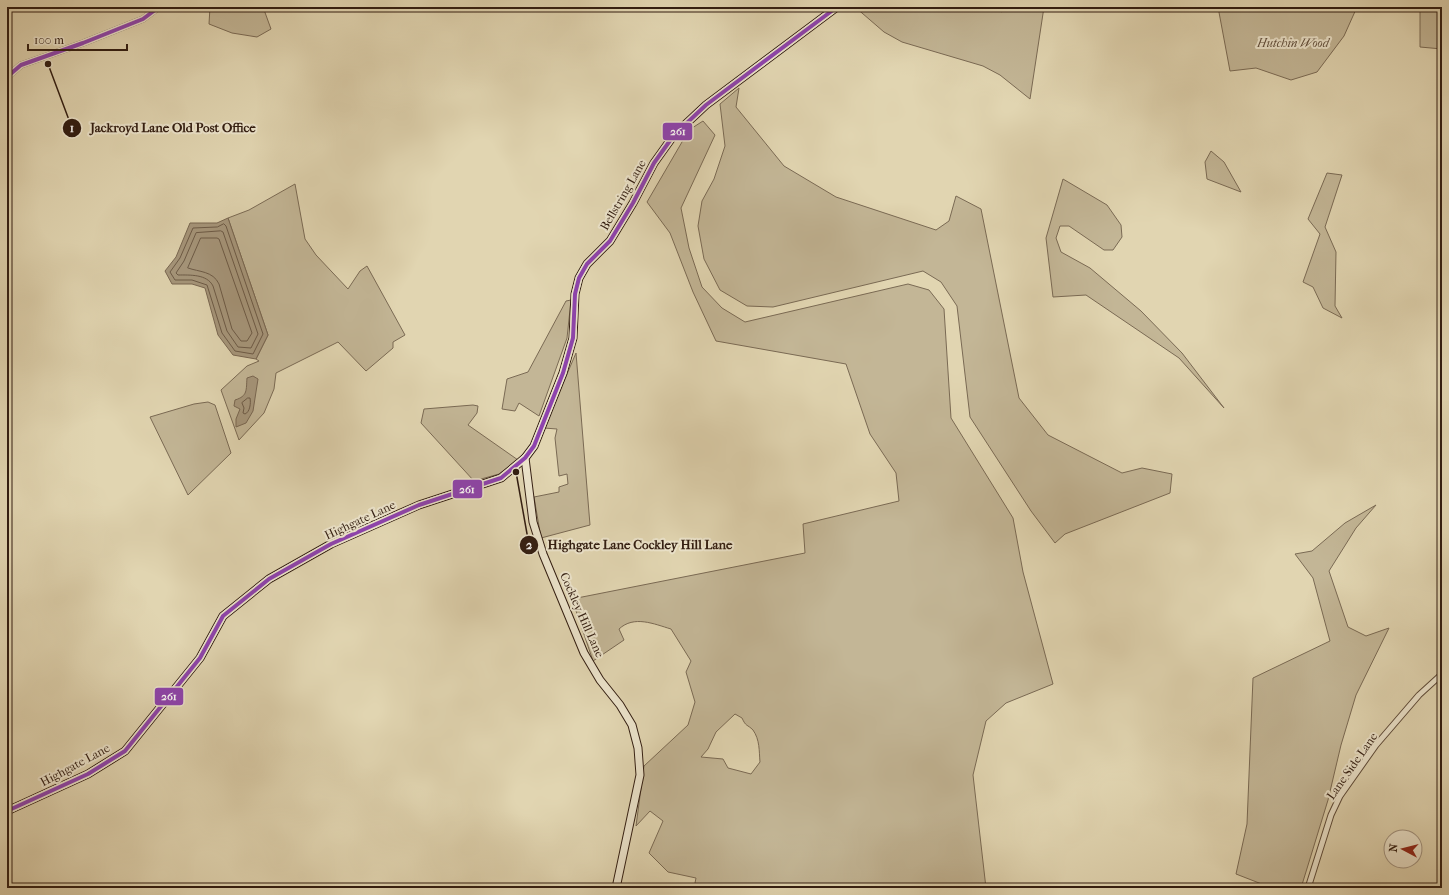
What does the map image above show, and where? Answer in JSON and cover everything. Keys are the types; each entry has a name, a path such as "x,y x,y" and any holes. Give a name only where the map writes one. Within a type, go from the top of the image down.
{"main road":[{"name":"Bellstring Lane","path":"525,458 534,446 563,373 573,338 575,294 579,278 586,264 610,241 658,158 674,135 706,105 837,7"},
{"name":"Highgate Lane","path":"7,811 88,774 125,751 200,658 223,616 269,579 331,544 419,505 501,478 525,458"},
{"name":"Cockley Hill Lane","path":"525,458 533,522 543,554 584,653 600,680 620,704 632,725 638,748 640,775 616,888"}],"street":[{"path":"7,77 21,65 83,43 143,19 159,7"},
{"name":"Lane Side Lane","path":"1308,888 1331,815 1340,796 1381,740 1419,695 1442,674"}],"green space":[{"path":"210,7 263,7 271,29 257,37 232,33 209,24"},
{"path":"855,7 994,7 1002,12 1005,7 1044,7 1030,99 1000,75 983,66 902,42 884,32"},
{"name":"Hutchin Wood","path":"1218,7 1357,7 1344,36 1317,72 1291,80 1256,68 1230,71"},
{"path":"1442,7 1442,49 1420,47 1420,8"},
{"path":"739,88 736,107 784,166 836,197 936,230 949,221 956,196 981,209 1019,398 1048,435 1122,473 1142,468 1172,474 1170,493 1065,534 1055,543 1031,511 970,417 957,306 941,282 923,271 773,307 747,306 720,290 704,259 698,226 702,201 714,179 725,146 720,104"},
{"path":"703,121 715,135 681,208 689,248 702,287 722,308 745,322 908,284 929,290 944,309 951,418 1013,518 1023,572 1053,684 1006,703 986,721 973,775 986,888 694,888 696,878 668,872 649,853 663,821 650,811 636,826 644,766 688,725 695,702 686,672 691,661 671,629 651,623 631,622 619,629 624,640 593,661 572,599 805,553 803,524 899,501 896,473 870,434 846,364 716,341 693,292 670,233 647,202 689,130","holes":["735,714 742,718 753,730 759,746 760,762 751,774 728,768 723,759 701,757 708,749 716,732"]},
{"path":"1211,151 1224,162 1241,192 1207,179 1205,162"},
{"path":"1327,173 1342,175 1325,227 1336,252 1335,306 1342,318 1323,308 1313,287 1303,282 1320,234 1308,219"},
{"path":"1063,179 1107,205 1121,225 1122,237 1113,250 1104,250 1069,226 1060,226 1056,238 1061,252 1090,268 1141,311 1182,353 1224,408 1179,358 1086,295 1053,297 1046,238"},
{"path":"295,184 305,239 316,255 348,289 360,271 367,266 405,335 393,342 393,348 366,371 338,342 276,373 274,389 264,413 239,440 221,390 247,366 259,361 256,359 268,335 228,218 249,210"},
{"path":"571,300 567,338 539,416 519,403 515,411 502,409 507,379 528,372 566,301"},
{"path":"576,353 590,525 541,538 534,497 559,492 559,487 568,484 567,474 559,476 555,438 557,429 544,428"},
{"path":"208,402 215,405 231,453 188,495 150,417 194,404"},
{"path":"473,405 478,406 477,413 468,425 518,460 499,474 474,481 421,423 424,409"},
{"path":"1376,505 1356,528 1329,571 1348,627 1366,636 1389,628 1356,695 1341,745 1328,800 1301,888 1272,888 1236,874 1247,824 1253,678 1330,641 1313,578 1295,554 1312,551 1345,523"}],"water":[{"path":"228,218 268,335 256,359 233,355 218,335 205,288 192,284 172,284 165,271 176,257 190,223 217,223"},
{"path":"253,376 258,379 253,411 246,423 236,427 236,419 240,409 234,406 235,400 242,397 246,392 247,378"}],"transit line":[{"name":"261","path":"7,77 21,65 83,43 143,19 159,7"},
{"name":"261","path":"7,811 88,774 125,751 200,658 223,616 269,579 331,544 419,505 501,478 525,458 534,446 563,373 573,338 575,294 579,278 587,264 610,241 633,203 654,163 674,135 706,105 837,7"}],"place":[{"name":"Jackroyd Lane Old Post Office","path":"48,64"},
{"name":"Highgate Lane Cockley Hill Lane","path":"516,472"}]}
